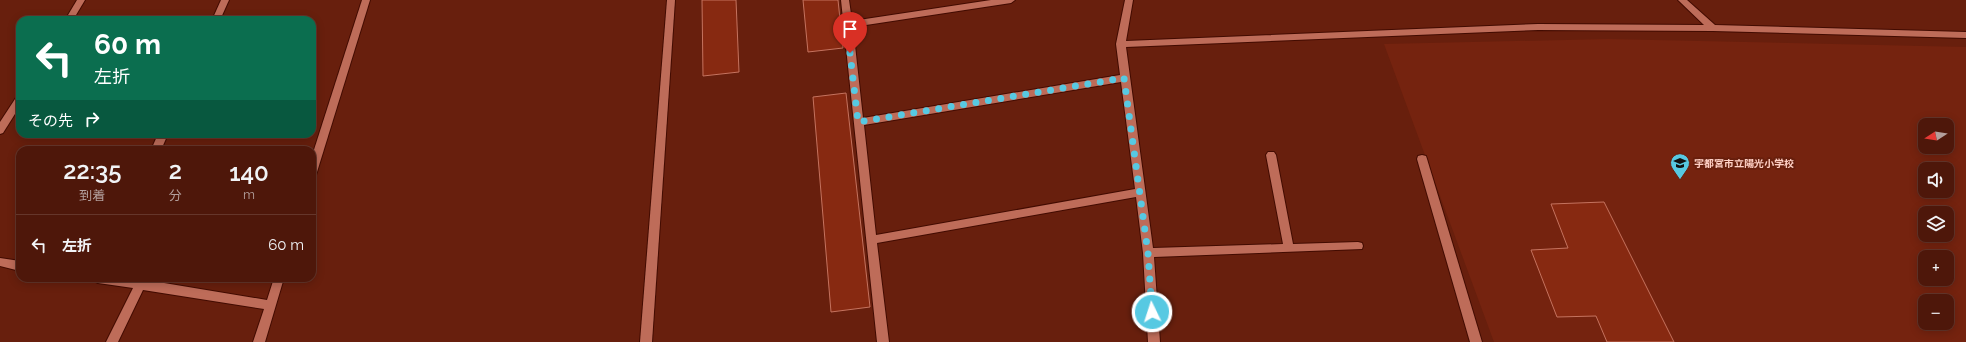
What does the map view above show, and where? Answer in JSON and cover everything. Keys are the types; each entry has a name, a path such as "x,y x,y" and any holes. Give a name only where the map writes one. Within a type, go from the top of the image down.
{"street":[{"path":"71,16 81,0"},
{"path":"218,16 225,0"},
{"path":"316,159 366,0"},
{"path":"646,342 671,0"},
{"path":"845,0 883,342"},
{"path":"847,25 1011,0"},
{"path":"1129,0 1121,44 1124,78 1148,253 1154,342"},
{"path":"1682,0 1714,28"},
{"path":"1121,44 1538,27 1714,28 1966,35"},
{"path":"858,122 1124,78"},
{"path":"0,130 16,104"},
{"path":"1271,155 1289,248"},
{"path":"1422,159 1476,342"},
{"path":"871,240 1140,192"},
{"path":"1148,253 1358,246"},
{"path":"1,264 16,266"},
{"path":"126,282 270,305"},
{"path":"259,342 278,282"},
{"path":"112,342 140,284"}],"shaded area":[{"name":"宇都宮市立陽光小学校","path":"1608,39 1966,47 1966,342 1494,342 1384,44"}],"building":[{"path":"702,0 736,0 739,72 703,76"},
{"path":"803,0 838,0 843,48 808,52"},
{"path":"846,93 870,307 831,312 813,97"},
{"path":"1604,202 1674,342 1607,342 1596,316 1557,317 1531,250 1568,248 1551,204"}],"place":[{"name":"宇都宮市立陽光小学校","path":"1680,180"}],"route":[{"path":"850,53 858,122 1124,78 1148,253 1152,312"}]}
